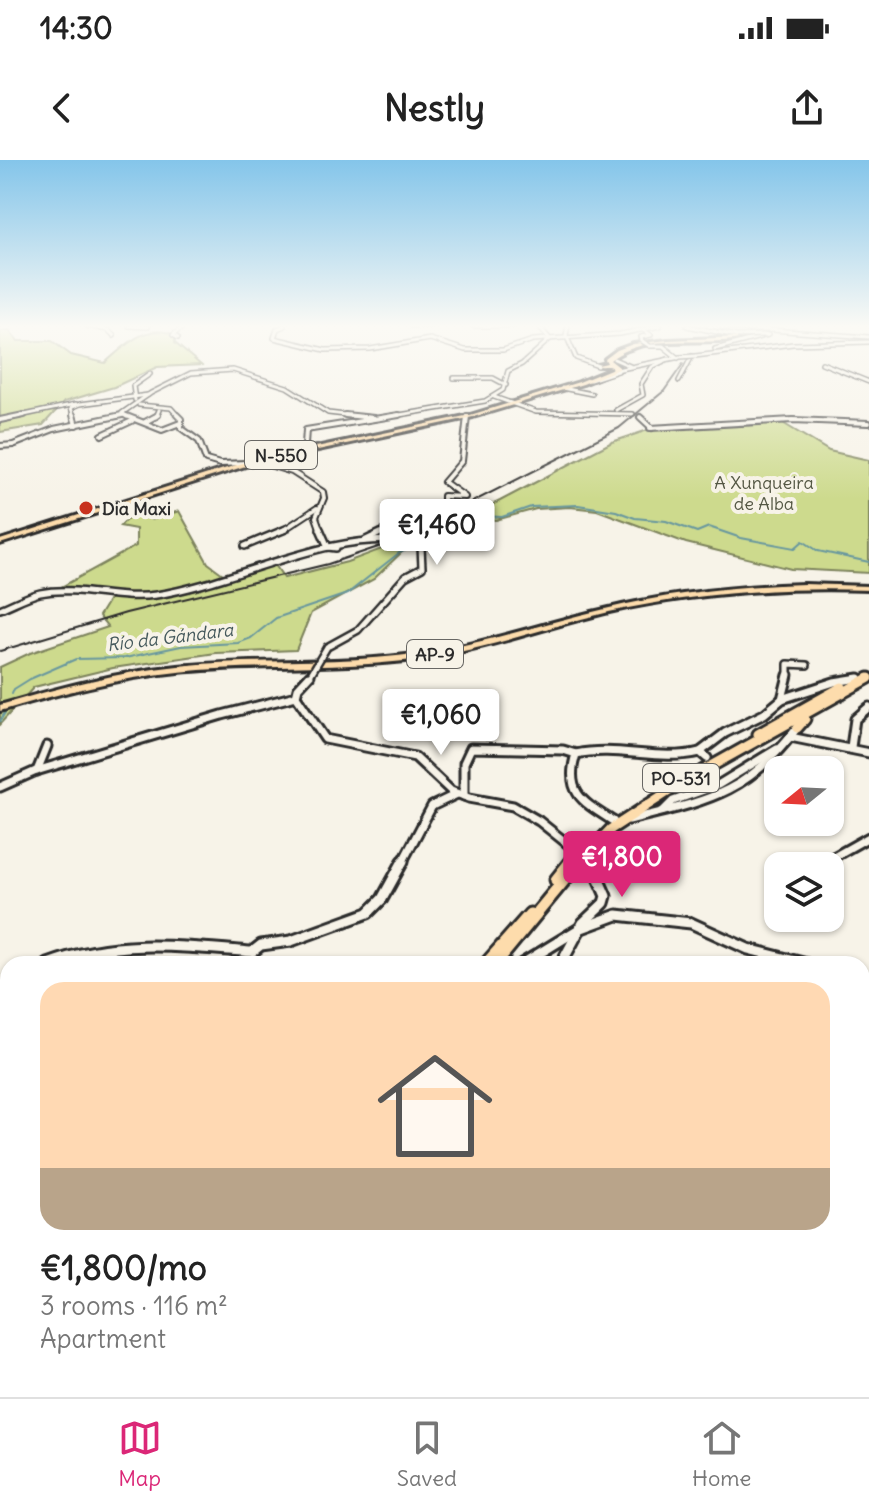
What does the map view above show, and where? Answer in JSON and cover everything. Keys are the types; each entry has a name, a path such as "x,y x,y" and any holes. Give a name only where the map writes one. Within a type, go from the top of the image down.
{"highway":[{"name":"N-550","path":"0,542 246,463 467,416 573,384"},
{"name":"N-550","path":"564,387 576,384"},
{"name":"AP-9","path":"0,706 91,683 166,670 370,661 433,654 497,641 617,608 694,594 791,587 869,586"}],"main road":[{"name":"PO-531","path":"493,956 575,856 616,822 706,762 866,676"},
{"name":"PO-531","path":"502,956 581,859 616,822 683,782 793,725 866,676"},
{"path":"758,734 802,717 826,696"}],"street":[{"path":"132,384 130,385 136,401"},
{"path":"122,415 136,401 170,384"},
{"path":"277,384 328,413 374,418"},
{"path":"616,410 643,395 641,384"},
{"path":"309,450 305,444 306,430 430,408 476,405 494,397 506,385"},
{"path":"564,387 592,394"},
{"path":"494,397 537,412 578,414 616,410 633,414"},
{"path":"0,420 81,404 136,401 174,412"},
{"path":"76,425 71,408 81,404"},
{"path":"150,407 171,408 181,419 185,433 199,441 206,460 246,463"},
{"path":"145,422 158,416 159,410"},
{"path":"0,446 13,445 41,433 122,415 162,430 180,423"},
{"path":"360,543 437,508 445,496 465,497 444,482 462,461 467,416"},
{"path":"640,417 651,428 802,420 869,423"},
{"path":"102,435 132,421"},
{"path":"256,461 292,472 316,485 325,494 316,517 324,542 328,547 338,548"},
{"path":"245,546 278,533 319,507"},
{"path":"0,609 41,593 134,598 170,594 274,561 360,543 390,539 412,542"},
{"path":"296,696 298,688 311,674 327,647 358,630 409,575 422,568 421,546"},
{"path":"782,699 788,682 788,664 807,665"},
{"path":"461,795 464,763 471,748 547,748 576,754 612,748 679,758 700,752 725,733 764,714 782,699 820,686 866,676"},
{"path":"0,787 37,771 100,754 183,725 296,696"},
{"path":"296,696 306,704 314,726 325,739 415,757 461,795 511,805 553,830 591,862 606,896 604,903 579,929 565,956"},
{"path":"851,747 852,721 869,707"},
{"path":"576,754 570,770 578,797 616,822 718,797 735,789 782,746 790,737 793,725"},
{"path":"790,737 869,753"},
{"path":"37,771 47,746"},
{"path":"663,811 673,801 718,785 782,746"},
{"path":"700,752 707,758"},
{"path":"718,767 729,777"},
{"path":"72,956 155,943 252,952 261,945 291,941 368,913 382,899 432,806 461,795"},
{"path":"841,852 869,837"},
{"path":"535,956 609,915 682,922 773,956"}],"green space":[{"path":"0,384 121,384 64,402 43,425 0,432"},
{"name":"A Xunqueira de Alba","path":"781,422 829,451 869,460 869,573 791,569 686,543 597,510 570,507 536,509 496,520 474,518 441,540 421,546 412,542 500,501 612,442 654,428"},
{"path":"179,511 208,563 227,577 275,565 284,578 347,562 403,541 418,546 404,550 374,579 311,613 296,650 216,653 113,668 34,687 0,724 0,667 30,653 108,627 99,616 110,598 61,587 136,546 136,529 120,526 134,512 152,520"}],"waterway":[{"name":"Río da Gándara","path":"12,694 14,689 30,679 76,659 125,658 181,646 238,643 251,638 276,618 347,594 399,553 439,537 461,521 480,516 502,517 531,507 578,505 616,511 635,518 666,521 697,532 709,527 741,538 795,548 803,541 818,551 869,562"},
{"name":"Río da Gándara","path":"0,721 6,711"}],"railway":[{"path":"0,651 126,613 328,564 393,542 619,428 669,384"}],"place":[{"name":"Dia Maxi","path":"86,508"}]}
